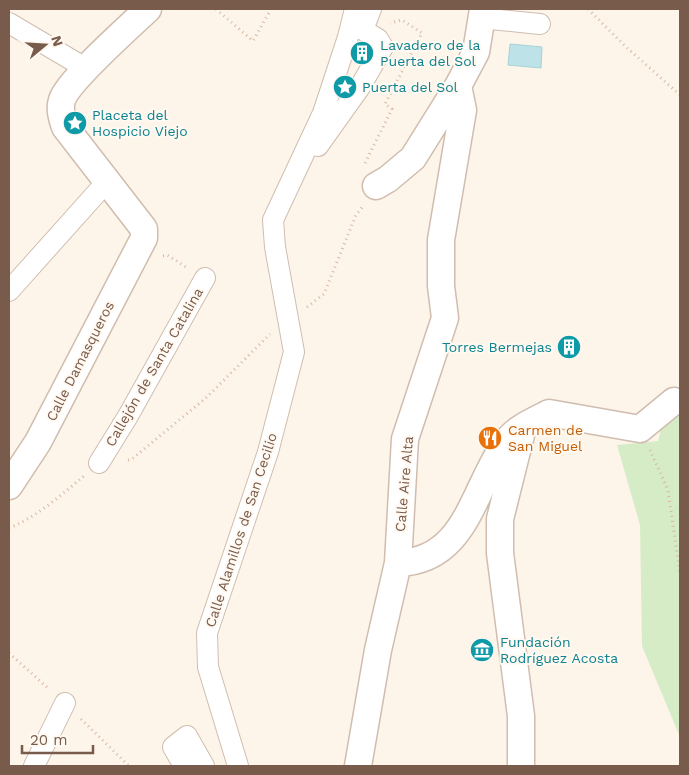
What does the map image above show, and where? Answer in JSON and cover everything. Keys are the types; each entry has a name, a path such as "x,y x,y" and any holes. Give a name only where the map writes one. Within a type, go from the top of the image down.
{"street":[{"path":"9,23 80,77 148,9"},
{"path":"304,153 315,150 360,87 383,47 378,39 363,30 365,10"},
{"name":"Calle Alamillos de San Cecilio","path":"238,766 208,667 206,633 268,452 294,352 275,248 272,220 323,113 348,37 365,10"},
{"path":"376,186 388,180 412,158 458,86 476,52 481,13 540,24"},
{"name":"Calle Damasqueros","path":"13,470 38,442 145,233 144,229 65,127 61,115 61,102 80,77"},
{"name":"Calle Aire Alta","path":"358,766 378,650 398,562 405,439 445,318 441,286 441,240 463,110 458,86"},
{"path":"9,291 102,187"},
{"name":"Callejón de Santa Catalina","path":"99,463 128,416 205,278"},
{"path":"398,562 414,562 437,552 455,536 508,440 549,413 640,429 674,401"},
{"path":"521,766 522,716 500,553 500,519 507,487 521,442 522,429"},
{"path":"34,766 65,703"},
{"path":"184,766 173,747 186,736 204,766"}],"path":[{"path":"216,9 253,40 271,9"},
{"path":"588,9 625,46 680,95"},
{"path":"9,522 11,527 24,521 58,498 99,463 132,459 207,396 264,338 324,294 356,215 376,186 371,180 360,175 392,109 385,104 422,33 402,20 392,21 378,39"},
{"name":"Callejón de Santa Catalina","path":"160,257 167,255 205,278"},
{"path":"640,429 668,490 680,574"}],"green space":[{"path":"680,406 680,737 642,646 640,525 617,445 658,441 663,421"}],"water":[{"path":"510,44 542,47 541,68 508,65"}],"place":[{"name":"Lavadero de la Puerta del Sol","path":"362,53"},
{"name":"Puerta del Sol","path":"345,87"},
{"name":"Placeta del Hospicio Viejo","path":"75,123"},
{"name":"Torres Bermejas","path":"569,347"},
{"name":"Carmen de San Miguel","path":"490,438"},
{"name":"Fundación Rodríguez Acosta","path":"482,650"}]}
